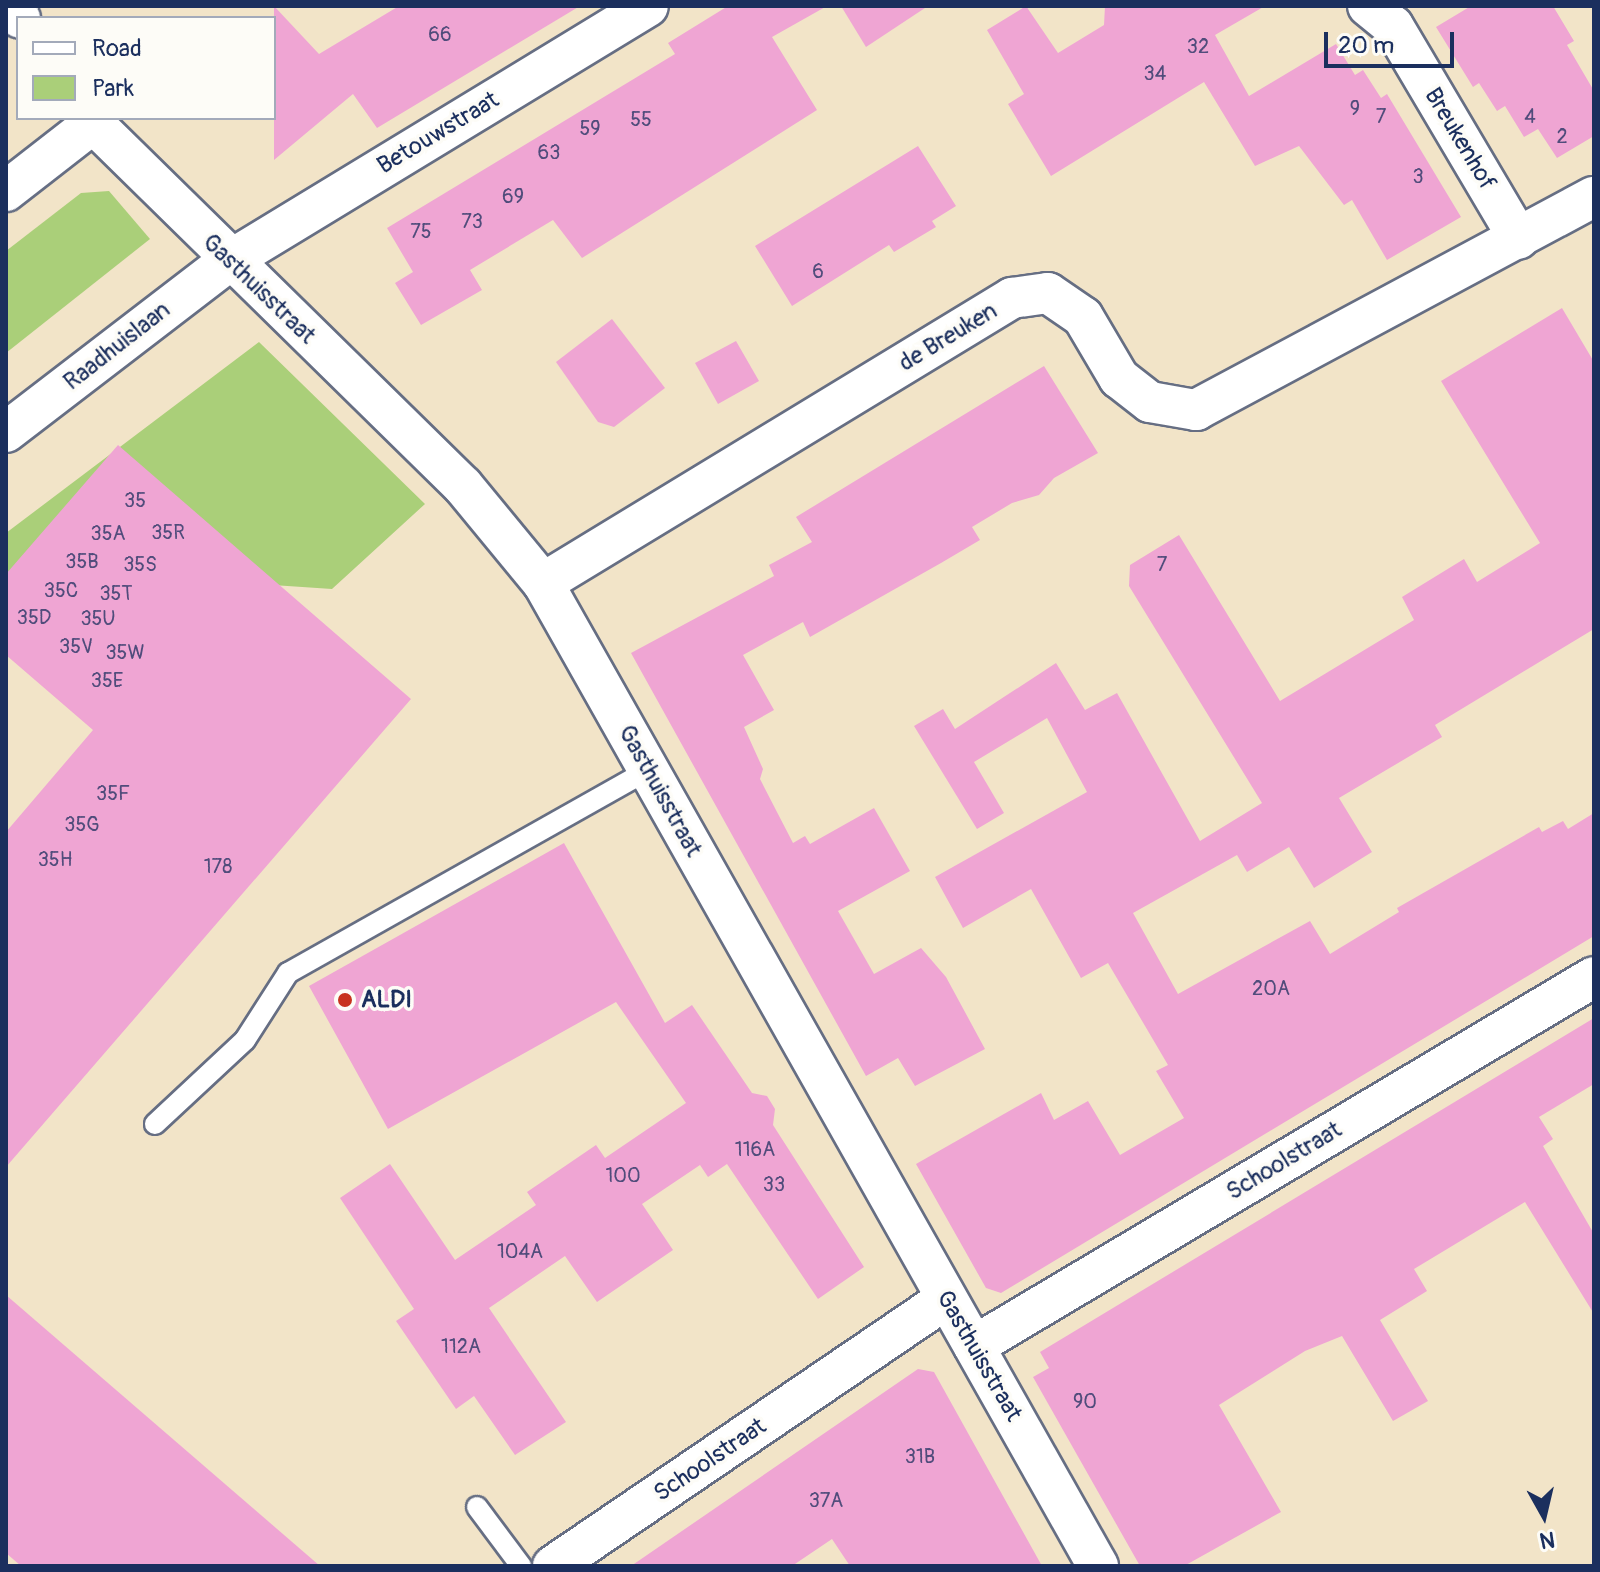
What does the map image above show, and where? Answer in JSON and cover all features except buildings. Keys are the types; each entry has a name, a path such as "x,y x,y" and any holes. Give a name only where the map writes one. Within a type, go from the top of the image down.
{"street":[{"name":"Betouwstraat","path":"229,261 648,6"},
{"name":"Breukenhof","path":"1368,6 1393,26 1519,239"},
{"name":"Gasthuisstraat","path":"90,121 229,261 463,486 543,583 1098,1566"},
{"path":"6,191 90,121"},
{"name":"de Breuken","path":"543,583 1012,298 1048,293 1083,317 1119,378 1139,394 1150,402 1196,410 1594,197"},
{"name":"Raadhuislaan","path":"6,432 229,261"},
{"name":"Schoolstraat","path":"974,1346 1594,977"},
{"name":"Schoolstraat","path":"553,1566 946,1299"}],"lane":[{"path":"155,1124 245,1040 288,973 648,770"},
{"path":"477,1507 521,1566"}],"green space":[{"path":"109,191 150,239 6,353 6,251 81,193"},
{"path":"259,342 425,504 332,589 29,569 6,584 6,533"}],"place":[{"name":"ALDI","path":"345,1000"}]}
